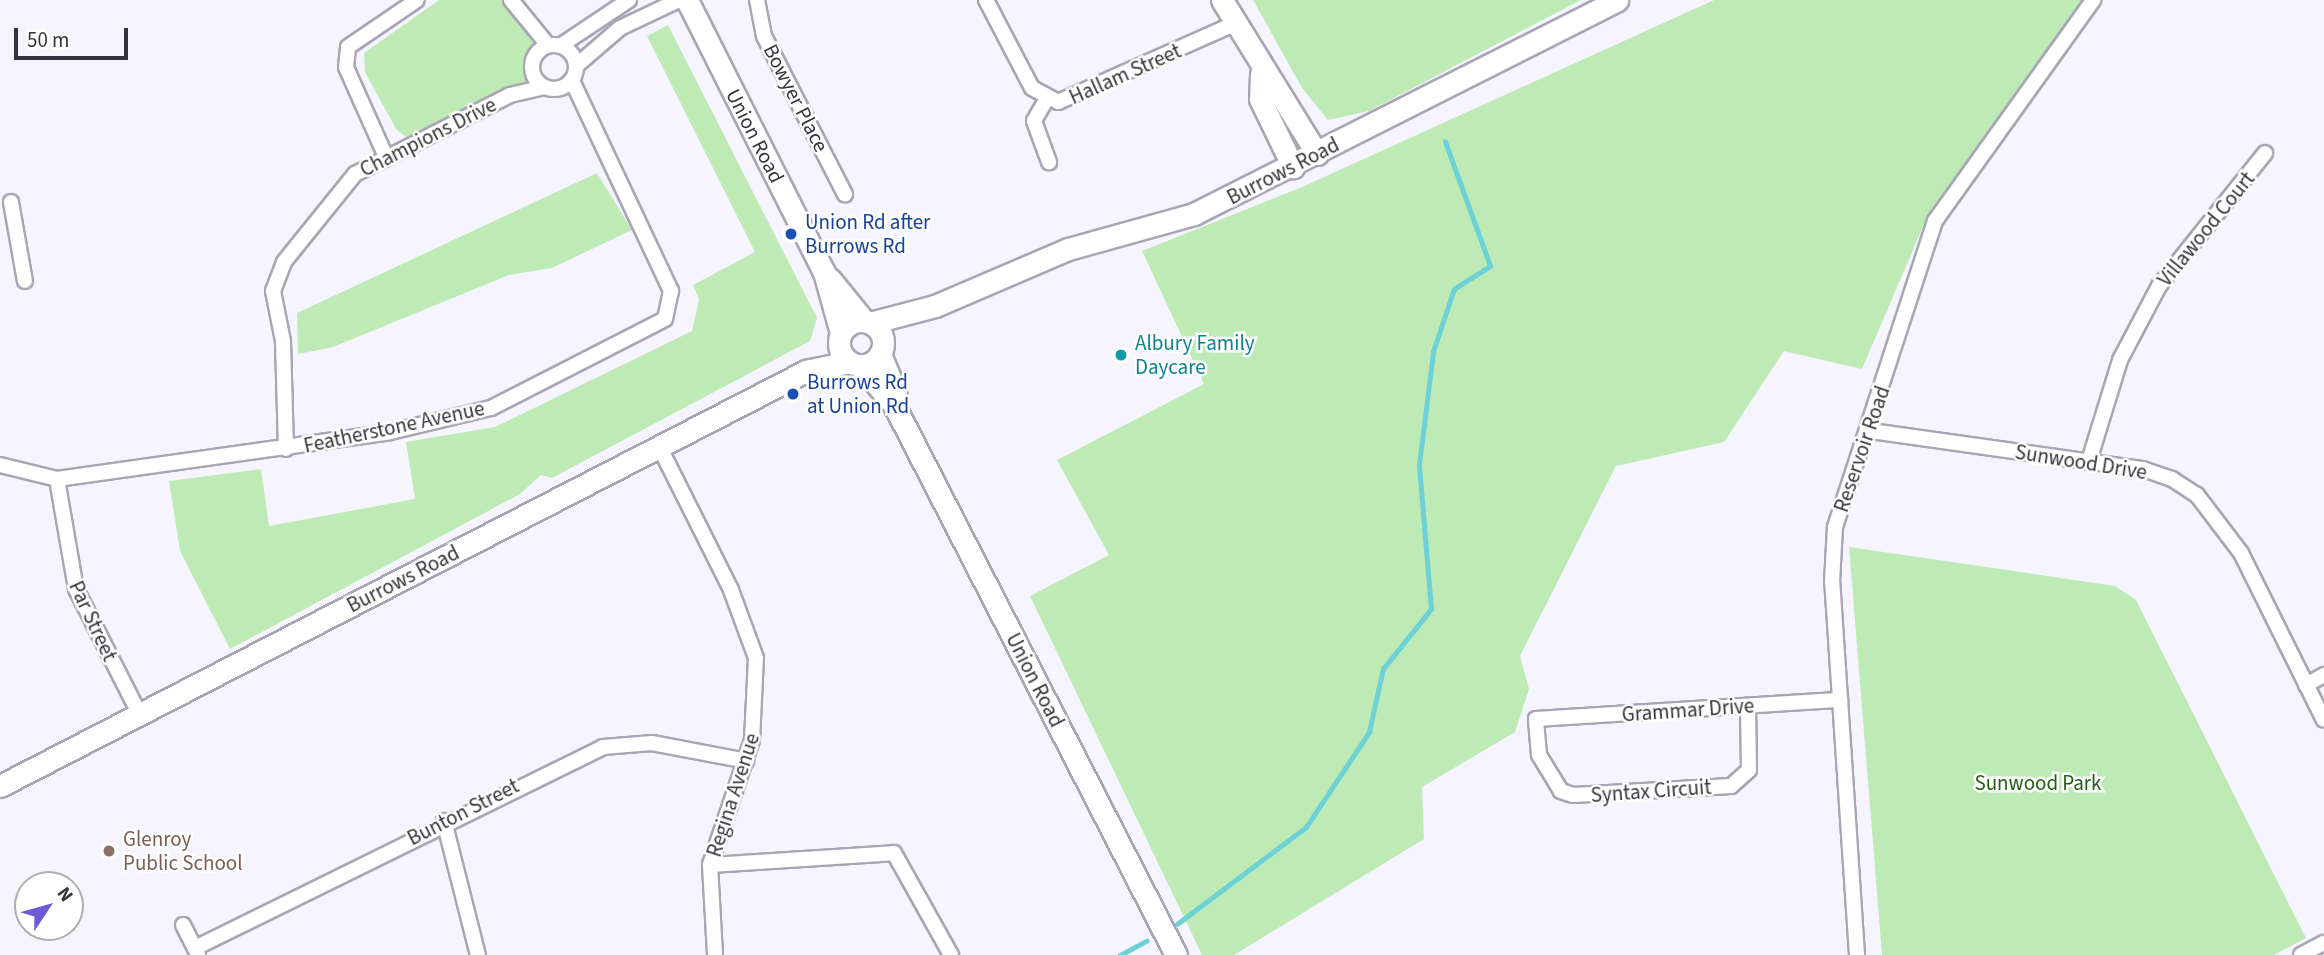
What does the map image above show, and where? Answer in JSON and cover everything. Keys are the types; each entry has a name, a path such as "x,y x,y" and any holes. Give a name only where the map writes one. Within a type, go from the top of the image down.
{"main road":[{"name":"Union Road","path":"687,0 824,272 840,338 855,364 894,405 1176,955"},
{"path":"1222,0 1261,74 1280,90 1317,154"},
{"name":"Burrows Road","path":"0,786 806,371 840,338 867,322 934,306 1013,268 1194,214 1293,167 1617,0"},
{"path":"1261,74 1261,99 1293,167"},
{"name":"Union Road","path":"824,272 867,322 881,349 896,393 894,405"},
{"name":"Burrows Road","path":"806,371 855,364 881,349 934,306"}],"street":[{"path":"386,157 346,67 348,47 417,0"},
{"path":"554,46 629,0"},
{"path":"572,81 576,66 620,28 679,0"},
{"name":"Bowyer Place","path":"757,0 764,36 845,194"},
{"name":"Hallam Street","path":"986,0 1032,88 1046,100 1076,99 1233,25"},
{"name":"Reservoir Road","path":"1857,955 1840,700 1835,527 1871,431 1935,222 2093,0"},
{"path":"515,6 576,66"},
{"name":"Featherstone Avenue","path":"515,6 533,62 549,89 581,111"},
{"name":"Champions Drive","path":"510,94 533,62 554,46"},
{"name":"Champions Drive","path":"286,449 276,276 342,184 386,157 510,94 549,89 572,81"},
{"name":"Featherstone Avenue","path":"0,465 57,479 286,449 491,408 665,319 671,291 581,111 572,81"},
{"path":"1046,100 1034,121 1049,162"},
{"name":"Villawood Court","path":"2089,461 2120,360 2159,286 2265,153"},
{"path":"11,202 16,244 25,281"},
{"path":"0,248 16,244"},
{"name":"Sunwood Drive","path":"1871,431 2143,469 2197,495 2241,553 2324,720"},
{"name":"Regina Avenue","path":"659,446 731,590 756,658 757,714 746,761 710,865 715,955"},
{"name":"Par Street","path":"57,479 76,589 140,715"},
{"path":"2306,685 2324,675"},
{"name":"Grammar Drive","path":"1536,719 1840,700"},
{"name":"Syntax Circuit","path":"1536,719 1539,755 1561,790 1573,795 1731,786 1749,770 1748,706"},
{"name":"Bunton Street","path":"197,951 444,821 603,747 652,743 746,761"},
{"path":"444,821 478,955"},
{"path":"710,865 894,853 951,955"},
{"path":"183,925 197,951"},
{"path":"2301,955 2324,943"}],"green space":[{"path":"439,0 515,0 538,43 535,67 523,87 410,140 396,129 365,72 364,53"},
{"path":"1253,0 1581,0 1369,111 1328,120 1302,88"},
{"path":"1714,0 2084,0 1928,215 1862,369 1784,351 1724,442 1616,466 1520,656 1529,689 1515,732 1422,787 1424,839 1234,955 1202,955 1030,596 1109,555 1057,460 1204,384 1142,251 1302,187"},
{"path":"668,25 817,318 810,341 552,478 541,475 520,494 230,649 180,551 169,481 261,469 269,526 415,499 406,442 495,427 692,331 699,299 693,285 755,252 647,36"},
{"path":"597,173 632,230 552,268 509,275 333,347 298,354 297,313"},
{"name":"Sunwood Park","path":"1849,547 2115,586 2136,600 2306,938 2274,955 1882,955"}],"waterway":[{"path":"1177,924 1306,827 1369,732 1383,669 1431,609 1419,465 1433,352 1454,289 1490,266 1445,142"},
{"path":"1120,955 1146,941"}],"place":[{"name":"Union Rd after Burrows Rd","path":"791,234"},
{"name":"Albury Family Daycare","path":"1121,355"},
{"name":"Burrows Rd at Union Rd","path":"793,394"},
{"name":"Glenroy Public School","path":"109,851"}]}
